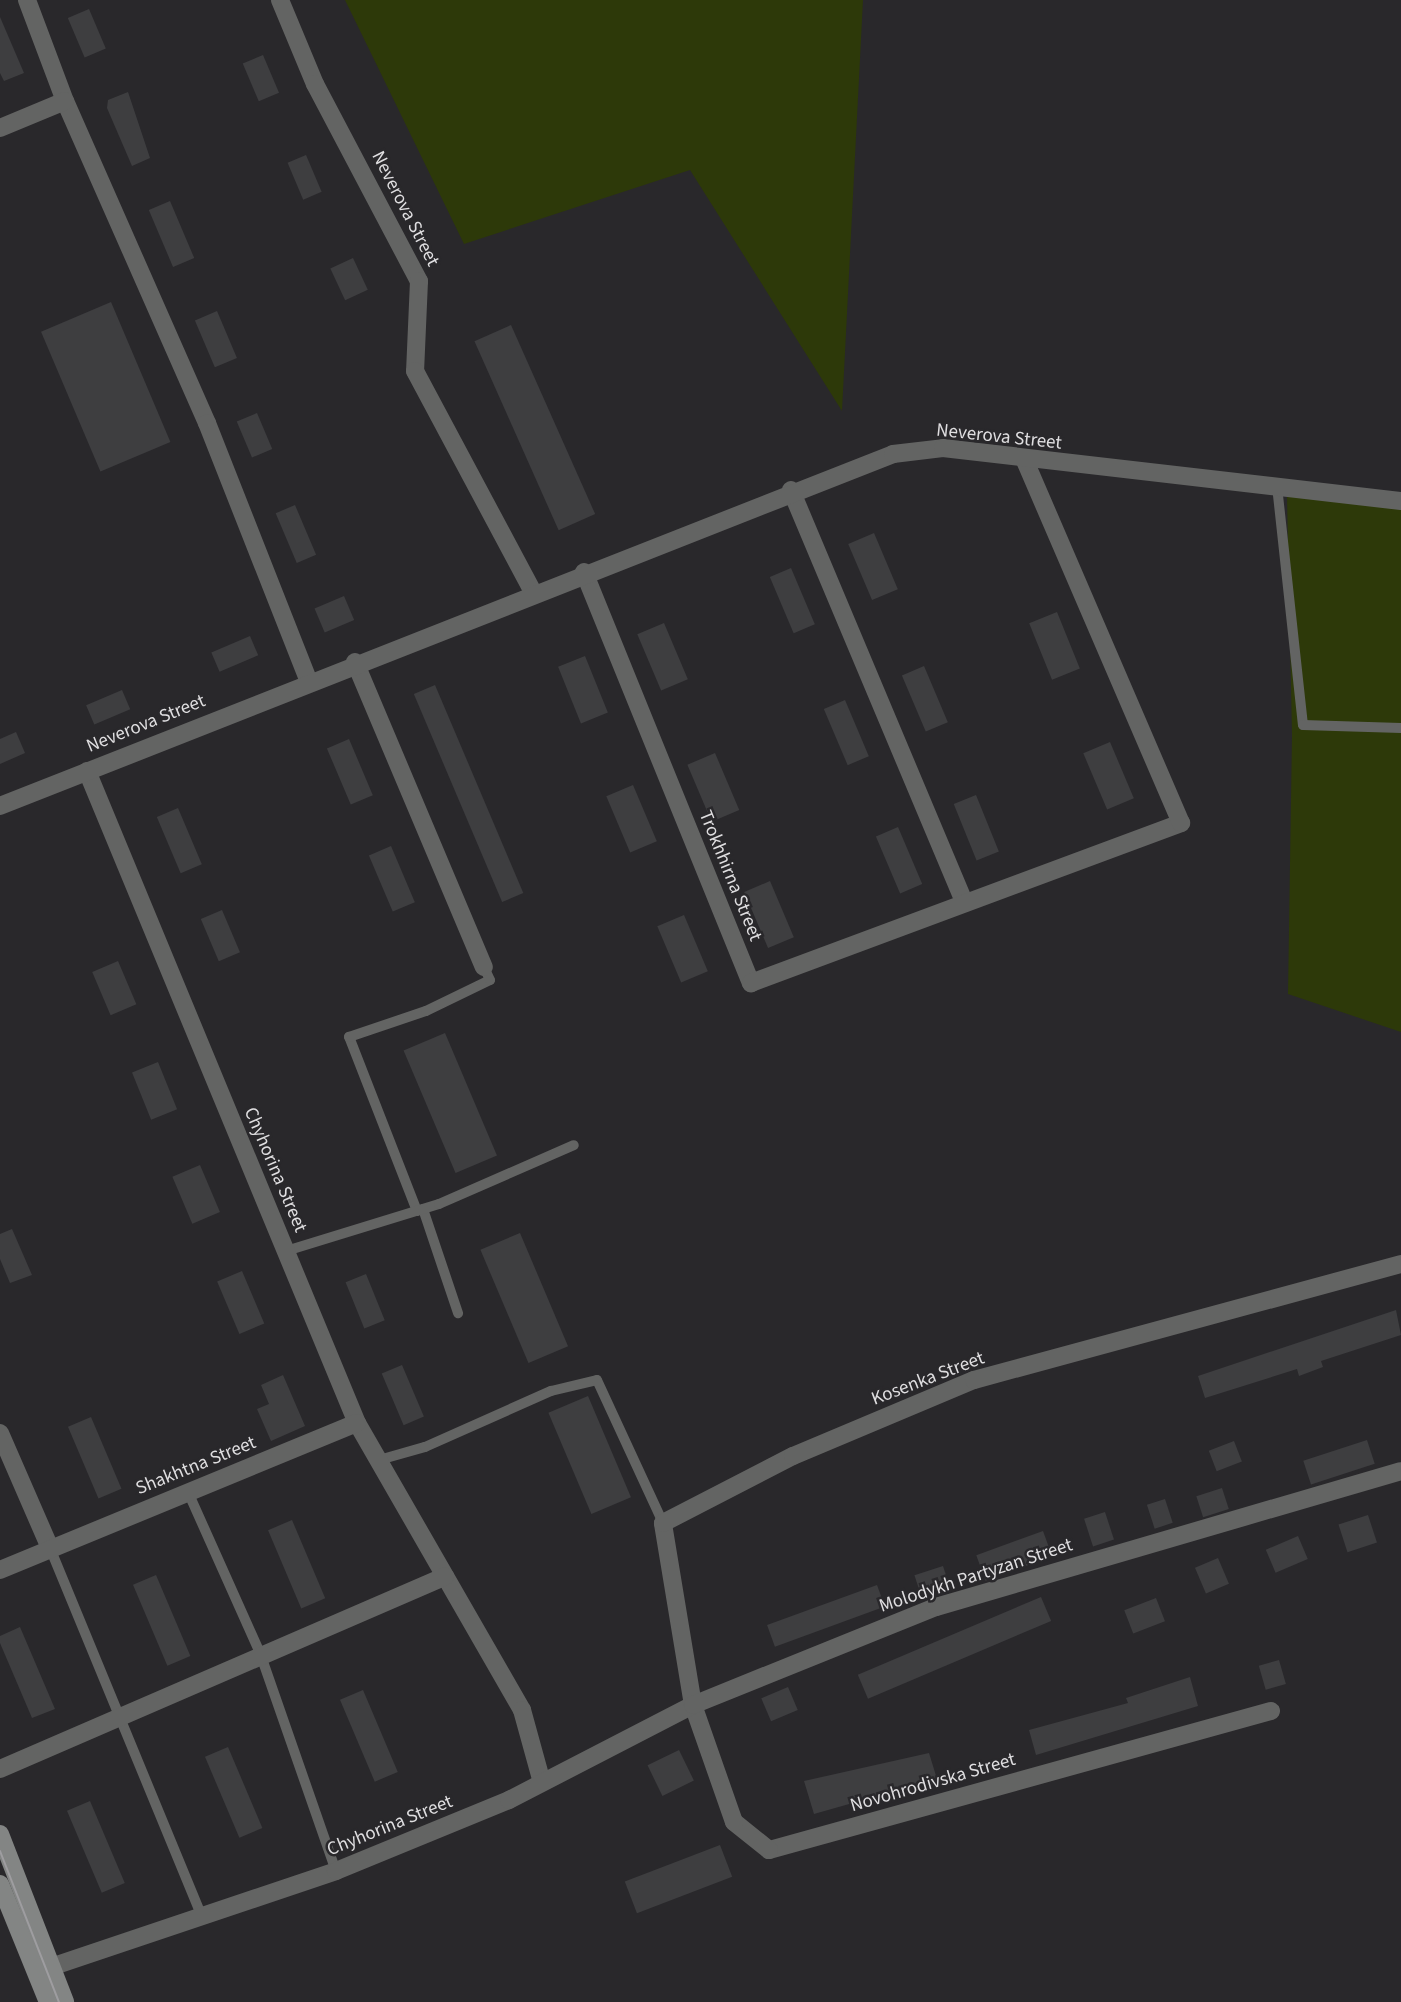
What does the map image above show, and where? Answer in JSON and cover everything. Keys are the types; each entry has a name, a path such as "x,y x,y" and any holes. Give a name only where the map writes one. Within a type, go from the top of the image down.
{"main road":[{"path":"0,1834 43,1969 48,2002"},
{"path":"0,1884 43,1969 65,2002"}],"street":[{"path":"27,0 65,101 207,423 308,680"},
{"name":"Neverova Street","path":"280,0 315,84 419,281 415,371 533,592"},
{"path":"0,128 65,101"},
{"name":"Neverova Street","path":"0,806 308,680 791,490 893,454 943,448 1025,460 1401,501"},
{"name":"Trokhhirna Street","path":"584,572 751,983 1181,824 1025,460"},
{"path":"791,490 965,903"},
{"path":"355,662 484,967"},
{"name":"Chyhorina Street","path":"43,1969 203,1919 336,1871 509,1800 541,1779 522,1710 358,1423 87,771"},
{"name":"Kosenka Street","path":"663,1524 793,1456 974,1380 1401,1264"},
{"name":"Shakhtna Street","path":"0,1570 358,1423"},
{"path":"0,1433 50,1548"},
{"name":"Molodykh Partyzan Street","path":"541,1779 693,1704 936,1607 1401,1471"},
{"path":"663,1524 693,1704"},
{"path":"0,1769 120,1718 260,1653 445,1576"},
{"name":"Novohrodivska Street","path":"693,1704 734,1822 769,1850 1271,1711"}],"lane":[{"path":"1277,486 1303,724 1401,728"},
{"path":"458,1313 420,1210 349,1037 426,1011 490,980 484,967"},
{"path":"286,1251 420,1210 574,1145"},
{"path":"379,1461 425,1447 551,1391 597,1380 663,1524"},
{"path":"188,1492 260,1653 336,1871"},
{"path":"50,1548 203,1919"}],"green space":[{"path":"345,0 863,0 842,411 690,170 464,244"},
{"path":"1287,496 1401,509 1401,1032 1288,994 1292,735"}],"building":[{"path":"89,9 106,49 85,58 68,18"},
{"path":"0,17 24,73 4,81 0,73"},
{"path":"263,55 279,93 259,101 243,64"},
{"path":"128,92 150,158 132,166 107,108 108,100"},
{"path":"306,155 322,192 303,200 288,163"},
{"path":"170,201 194,258 173,267 149,210"},
{"path":"353,258 368,290 345,300 330,269"},
{"path":"111,302 170,442 100,472 41,332"},
{"path":"217,311 237,358 215,367 195,320"},
{"path":"511,325 595,514 559,530 474,341"},
{"path":"257,413 272,449 252,457 237,422"},
{"path":"295,505 316,555 297,563 276,513"},
{"path":"874,533 898,589 872,600 848,544"},
{"path":"791,568 815,624 794,633 770,577"},
{"path":"344,596 354,620 325,632 315,609"},
{"path":"1057,612 1080,669 1052,680 1029,623"},
{"path":"664,623 688,679 661,690 637,634"},
{"path":"250,636 258,655 220,672 211,652"},
{"path":"585,656 608,713 581,723 558,667"},
{"path":"924,666 948,722 926,732 902,675"},
{"path":"435,685 523,893 502,902 414,694"},
{"path":"122,690 130,709 94,725 86,705"},
{"path":"845,700 869,756 848,765 824,709"},
{"path":"16,732 25,753 0,764 0,739"},
{"path":"349,739 373,795 351,805 327,748"},
{"path":"1110,742 1134,798 1107,809 1083,753"},
{"path":"715,753 739,810 712,822 687,765"},
{"path":"633,785 657,841 630,852 606,796"},
{"path":"976,795 999,852 977,861 954,804"},
{"path":"178,808 202,864 181,873 157,817"},
{"path":"898,827 922,884 900,893 876,836"},
{"path":"391,846 415,902 393,912 369,855"},
{"path":"770,881 794,937 768,948 744,892"},
{"path":"222,910 240,952 219,961 201,919"},
{"path":"684,915 708,971 681,982 657,926"},
{"path":"118,961 136,1004 111,1015 92,972"},
{"path":"445,1033 497,1155 456,1173 404,1051"},
{"path":"158,1062 177,1109 151,1120 132,1072"},
{"path":"200,1165 220,1212 192,1224 172,1177"},
{"path":"12,1229 32,1275 10,1283 0,1259 0,1234"},
{"path":"520,1233 568,1346 528,1363 480,1250"},
{"path":"242,1271 264,1323 239,1334 217,1282"},
{"path":"366,1274 385,1320 364,1329 346,1282"},
{"path":"1396,1310 1401,1335 1321,1361 1323,1367 1299,1376 1297,1369 1205,1398 1198,1376"},
{"path":"402,1365 424,1417 404,1425 382,1374"},
{"path":"283,1375 305,1426 271,1441 257,1409 269,1404 261,1385"},
{"path":"588,1396 631,1497 591,1514 548,1413"},
{"path":"91,1417 121,1489 98,1499 68,1427"},
{"path":"1367,1440 1375,1464 1311,1484 1303,1461"},
{"path":"1234,1441 1242,1462 1217,1471 1209,1451"},
{"path":"1222,1488 1229,1509 1203,1517 1196,1496"},
{"path":"1165,1499 1173,1523 1155,1529 1147,1505"},
{"path":"1105,1512 1114,1540 1093,1546 1084,1519"},
{"path":"1368,1515 1377,1543 1347,1552 1339,1525"},
{"path":"292,1520 325,1598 301,1608 268,1530"},
{"path":"1043,1531 1052,1556 986,1581 976,1555"},
{"path":"1298,1536 1308,1559 1276,1573 1266,1550"},
{"path":"1218,1558 1229,1584 1206,1594 1195,1568"},
{"path":"943,1566 950,1588 922,1597 914,1575"},
{"path":"156,1575 190,1656 167,1666 133,1585"},
{"path":"877,1585 885,1607 775,1647 767,1625"},
{"path":"1041,1597 1051,1621 868,1699 858,1675"},
{"path":"1156,1598 1165,1621 1133,1634 1124,1610"},
{"path":"20,1627 55,1709 32,1718 0,1643 0,1636"},
{"path":"1279,1660 1286,1684 1266,1690 1259,1666"},
{"path":"1190,1677 1198,1706 1036,1755 1029,1730 1128,1703 1126,1698"},
{"path":"788,1687 798,1710 771,1721 761,1698"},
{"path":"363,1690 398,1772 375,1782 340,1700"},
{"path":"228,1747 262,1828 239,1838 205,1757"},
{"path":"679,1750 694,1781 662,1796 648,1765"},
{"path":"929,1753 937,1779 814,1814 804,1781"},
{"path":"90,1801 125,1883 102,1893 67,1811"},
{"path":"720,1845 732,1877 637,1913 625,1882"}],"tram line":[{"path":"0,1851 59,2002"}]}
